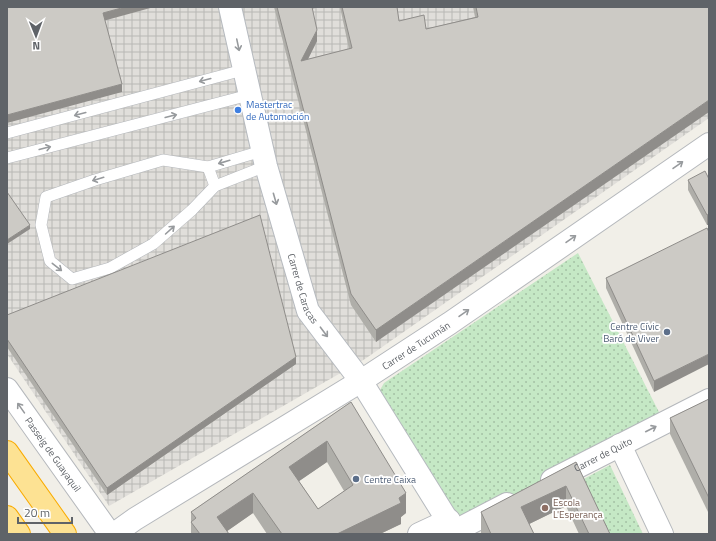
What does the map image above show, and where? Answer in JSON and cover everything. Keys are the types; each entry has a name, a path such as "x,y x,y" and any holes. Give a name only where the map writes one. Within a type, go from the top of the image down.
{"highway":[{"path":"7,436 30,483"},
{"path":"7,452 65,534"},
{"path":"7,517 19,534"}],"street":[{"name":"Carrer de Caracas","path":"230,7 264,159 308,311 361,382 453,528"},
{"name":"Carrer de Tucumán","path":"108,529 141,526 457,318 709,144"},
{"name":"Passeig de Guayaquil","path":"7,389 108,529"},
{"name":"Carrer de Quito","path":"419,534 453,528 531,491 709,400"},
{"path":"620,445 662,534"}],"lane":[{"path":"7,134 243,70"},
{"path":"7,158 249,95"},
{"path":"264,159 215,186 192,210 153,244 110,268 72,279 50,261 41,224 46,197 95,180 162,160 208,167 264,159"},
{"path":"208,167 215,186"}],"shaded area":[{"path":"7,7 709,7 709,118 365,359 109,506 7,354"}],"green space":[{"path":"578,253 661,416 471,518 464,518 456,513 383,399 380,390 384,383"},
{"path":"610,465 643,534 600,534 576,483"}],"building":[{"path":"7,7 125,7 103,13 122,84 7,115"},
{"path":"277,7 312,7 317,30 301,61 352,48 342,7 397,7 399,21 424,15 426,29 478,17 476,7 709,7 709,100 376,330 351,294"},
{"path":"705,171 709,179 709,214 707,215 688,180"},
{"path":"7,192 30,225 7,240"},
{"path":"260,215 296,357 107,488 7,339 7,315"},
{"name":"Centre Cívic Baró de Viver","path":"707,228 709,232 709,354 654,381 606,278"},
{"path":"709,399 709,498 670,418"},
{"path":"351,402 406,493 399,498 401,503 337,534 282,534 253,493 217,517 229,534 200,534 191,522 196,518 191,512","holes":["327,441 353,485 318,509 289,467"]},
{"path":"576,462 610,534 589,534 566,486 521,507 534,534 491,534 481,512"}],"place":[{"name":"Mastertrac de Automoción","path":"238,110"},
{"name":"Centre Cívic Baró de Viver","path":"667,332"},
{"name":"Centre Caixa","path":"356,479"},
{"name":"Escola L'Esperança","path":"545,508"}]}
